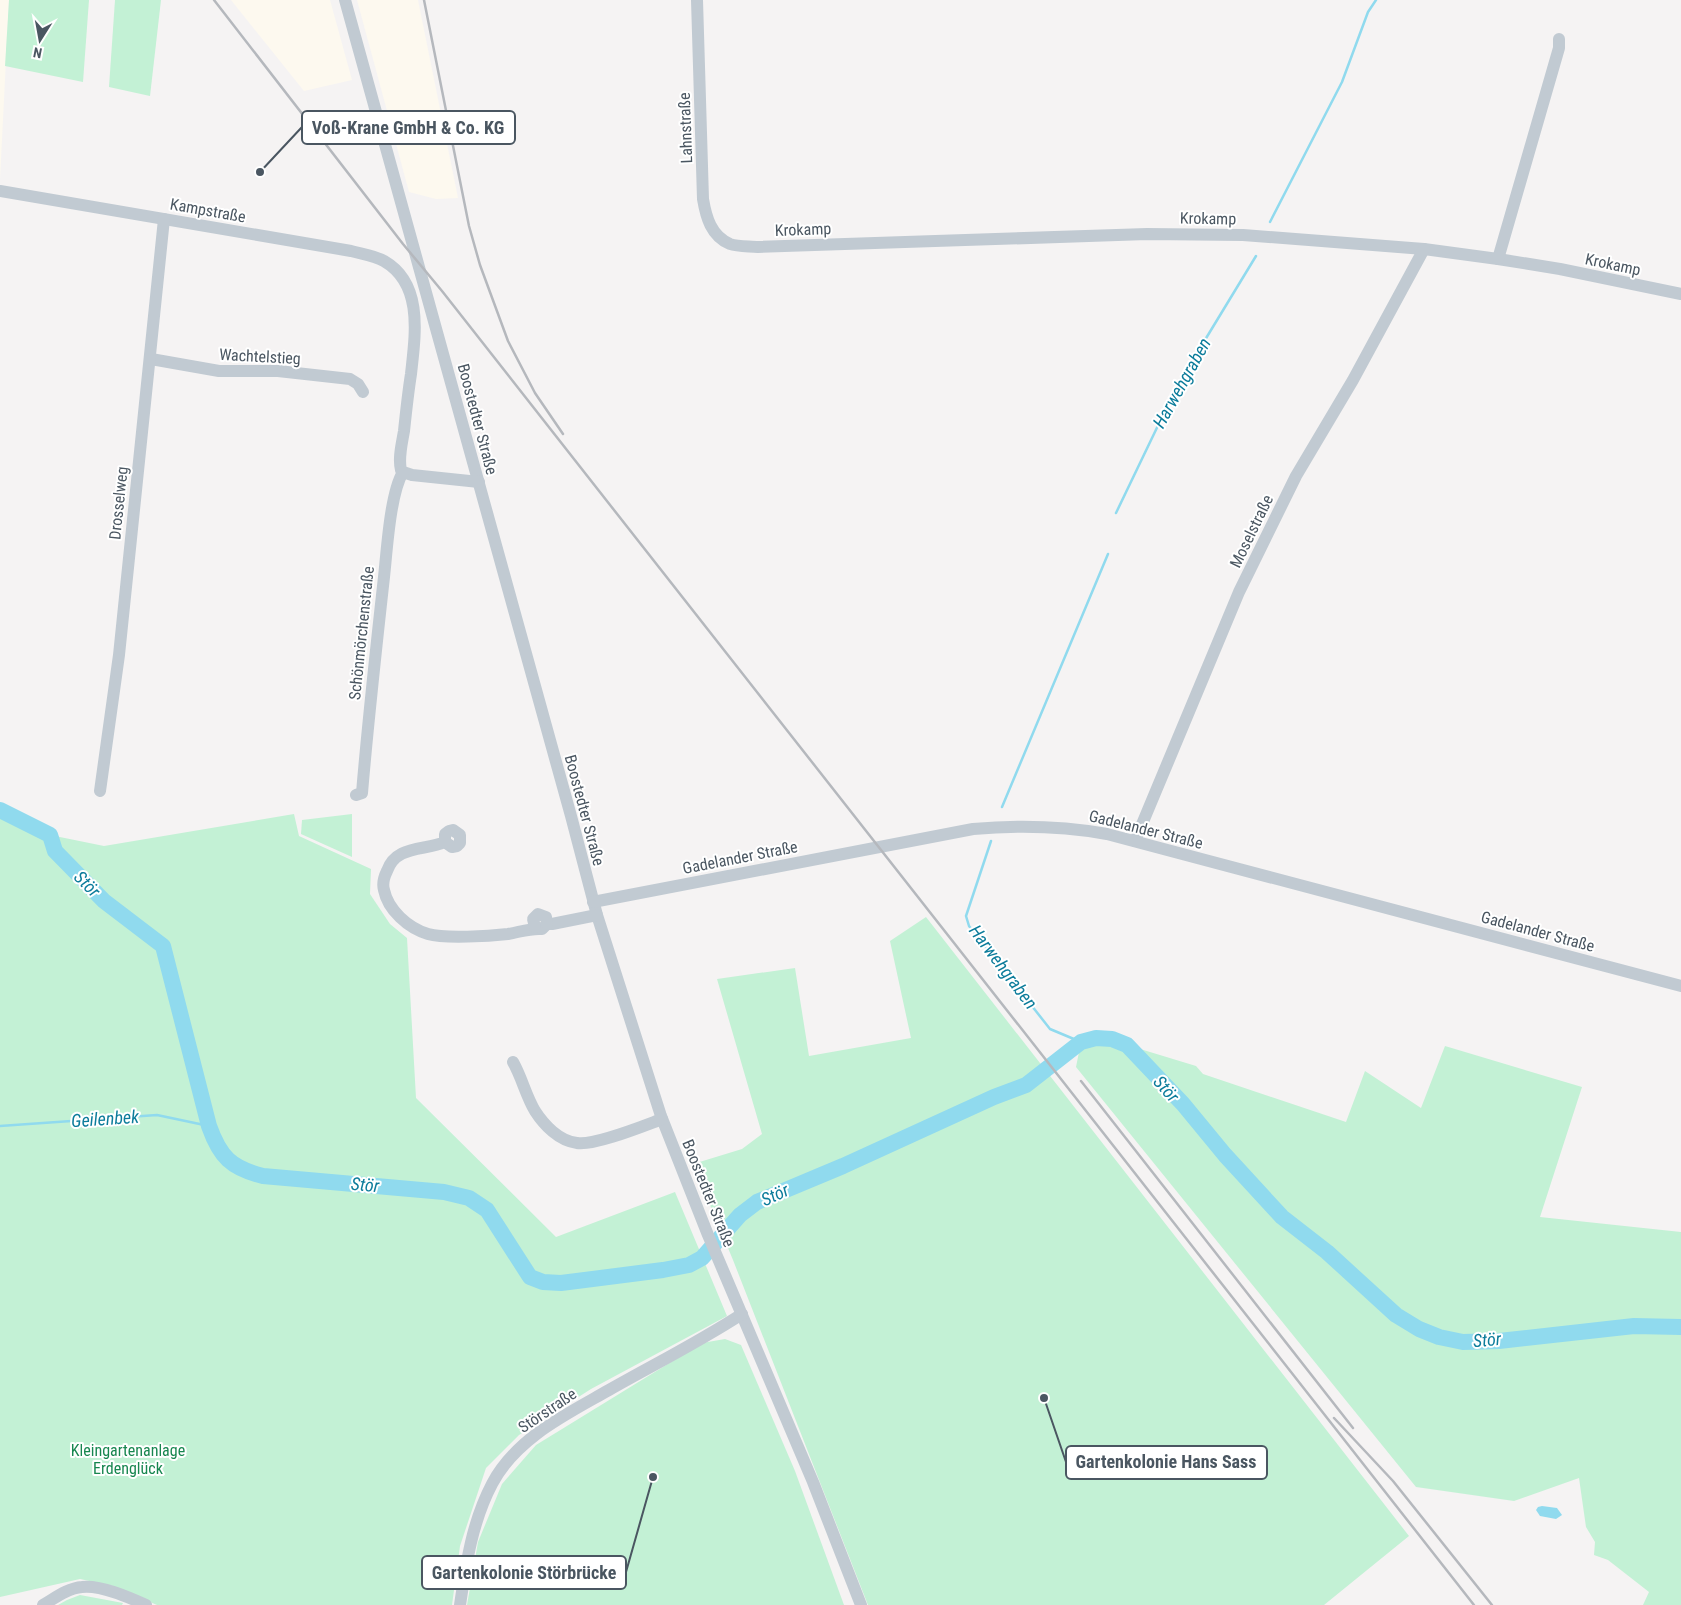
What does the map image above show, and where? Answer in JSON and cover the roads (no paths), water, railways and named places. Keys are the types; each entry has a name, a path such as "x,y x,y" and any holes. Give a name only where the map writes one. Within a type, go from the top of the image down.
{"street":[{"name":"Boostedter Straße","path":"345,0 593,902 639,1052 662,1119 708,1235 813,1482 861,1605"},
{"name":"Lahnstraße","path":"697,0 703,199 706,217 711,227 731,245"},
{"path":"1498,259 1559,48 1559,40"},
{"name":"Kampstraße","path":"0,191 368,255 385,262 402,278"},
{"name":"Drosselweg","path":"100,791 116,678 151,359 164,219"},
{"name":"Krokamp","path":"731,245 758,247 1147,234 1253,235 1424,249 1498,259 1560,269 1681,294"},
{"name":"Moselstraße","path":"1135,841 1239,592 1256,556 1300,469 1353,380 1424,249"},
{"name":"Schönmörchenstraße","path":"356,795 362,793 386,554 395,496 403,472 400,466 415,326 411,298 402,278"},
{"name":"Wachtelstieg","path":"151,359 220,371 278,371 350,378 358,384 363,392"},
{"path":"403,472 412,476 479,482"},
{"name":"Gadelander Straße","path":"593,902 973,829 1004,826 1055,826 1099,832 1135,841 1681,986"},
{"path":"445,842 436,846 405,852 391,861 384,877 384,892 388,902 405,922 426,934 445,936 500,935 521,932 541,925 597,915"},
{"path":"513,1062 535,1112 549,1128 569,1141 577,1143 594,1142 662,1119"},
{"name":"Störstraße","path":"460,1605 468,1550 482,1503 493,1482 519,1450 530,1439 559,1418 742,1314"},
{"path":"43,1605 64,1592 82,1587 112,1591 146,1605"}],"water":[{"path":"1542,1506 1557,1508 1562,1515 1556,1519 1540,1516 1536,1510"}],"waterway":[{"name":"Harwehgraben","path":"1270,222 1342,82 1368,12 1376,0"},
{"name":"Harwehgraben","path":"1116,513 1177,386 1256,256"},
{"name":"Harwehgraben","path":"1002,807 1108,554"},
{"name":"Stör","path":"0,810 50,835 55,851 104,901 163,946 209,1126 218,1146 228,1160 243,1169 263,1176 444,1192 469,1198 487,1210 530,1277 543,1282 561,1283 689,1265 702,1258 740,1215 757,1202 843,1166 994,1097 1026,1085 1081,1042 1096,1038 1112,1039 1127,1045 1183,1104 1225,1155 1282,1217 1327,1252 1396,1315 1419,1329 1439,1337 1463,1342 1499,1341 1634,1326 1681,1327"},
{"name":"Harwehgraben","path":"991,841 966,916 969,926 1050,1029 1081,1042"},
{"name":"Geilenbek","path":"0,1126 157,1115 209,1126"}],"railway":[{"path":"214,0 403,244 442,291 1474,1605"},
{"path":"424,0 469,226 480,265 508,341 535,393 563,434"},
{"path":"1081,1081 1353,1428"},
{"path":"1334,1418 1393,1481 1492,1605"}],"place":[{"name":"Voß-Krane GmbH & Co. KG","path":"260,172"},
{"name":"Gartenkolonie Hans Sass","path":"1044,1398"},
{"name":"Gartenkolonie Störbrücke","path":"653,1477"}],"park label":[{"name":"Kleingartenanlage Erdenglück","path":"128,1459"}]}
